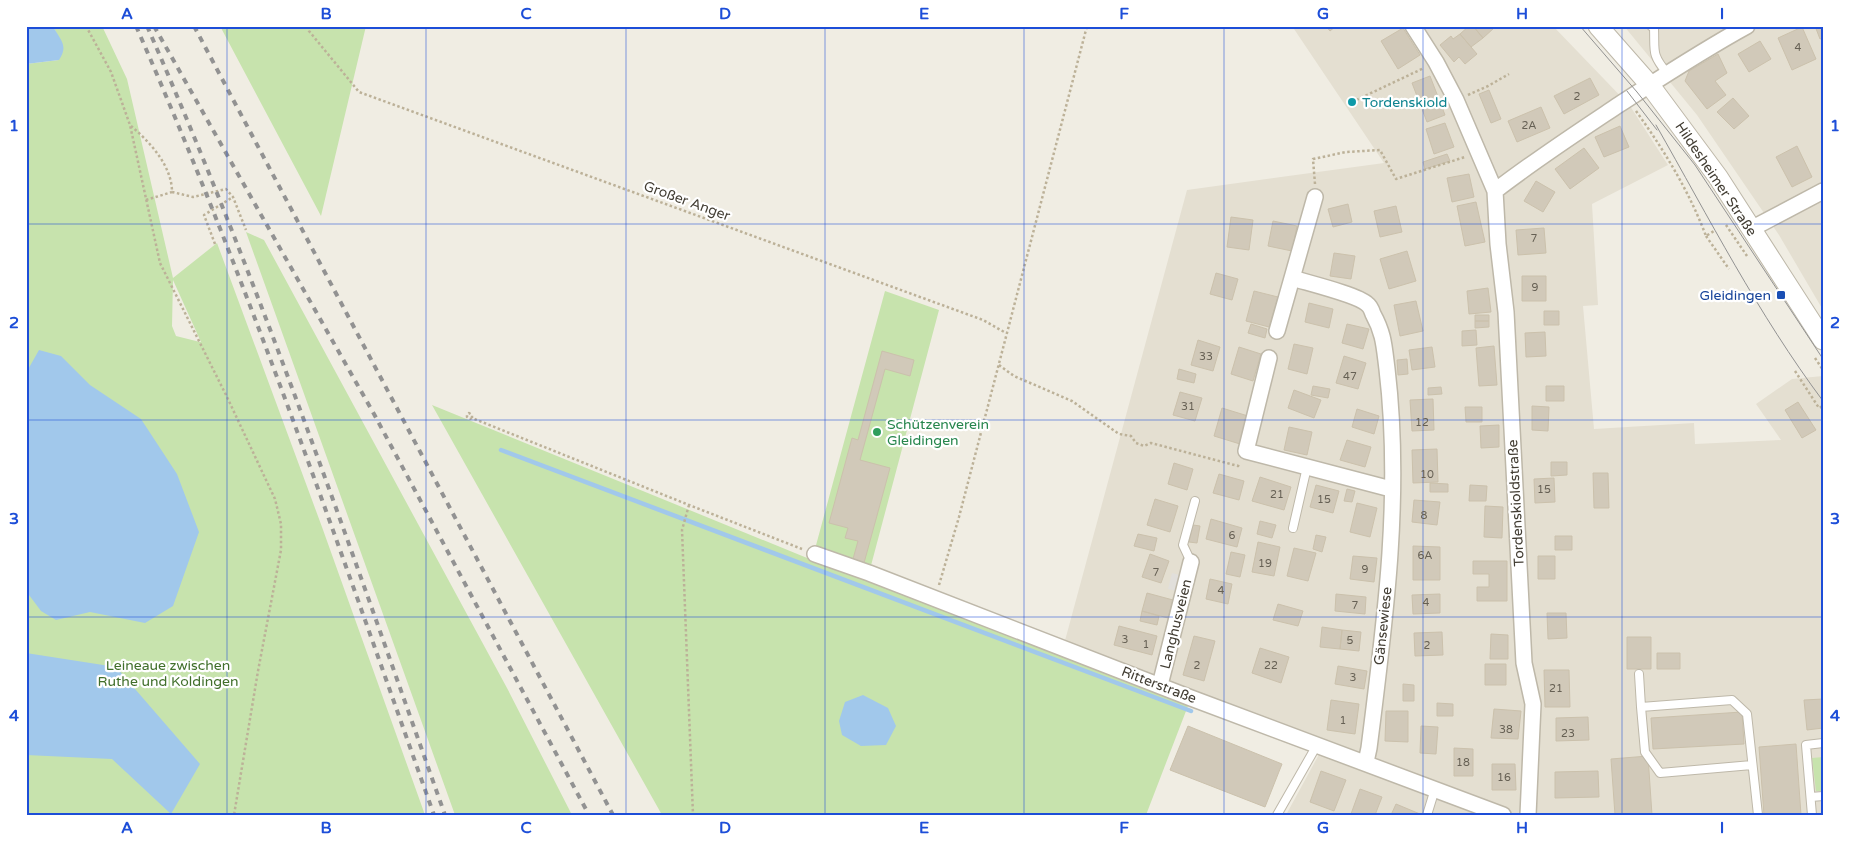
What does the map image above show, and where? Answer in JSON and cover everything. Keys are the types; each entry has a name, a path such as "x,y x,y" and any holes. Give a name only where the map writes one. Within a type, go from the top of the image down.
{"street":[{"name":"Tordenskioldstraße","path":"1413,26 1436,62 1456,100 1495,191 1498,244 1506,312 1524,663 1533,704 1528,815"},
{"name":"Hildesheimer Straße","path":"1598,26 1649,84 1718,176 1823,340"},
{"path":"1495,191 1538,158 1649,84 1716,43 1748,26"},
{"path":"1751,229 1823,191"},
{"path":"1277,332 1315,197"},
{"name":"Gänsewiese","path":"1292,278 1356,298 1368,304 1382,329 1392,442 1391,540 1384,629 1370,748 1366,762"},
{"path":"1269,358 1246,451 1391,489"},
{"name":"Ritterstraße","path":"815,554 1503,815"},
{"name":"Langhusveien","path":"1160,685 1191,562"}],"lane":[{"path":"1651,26 1654,28 1654,54 1657,62 1666,74"},
{"path":"1293,528 1307,467"},
{"path":"1191,562 1183,545 1195,501"},
{"path":"1639,674 1646,752 1660,773 1752,765"},
{"path":"1641,707 1732,700 1747,714 1758,815"},
{"path":"1812,815 1806,745 1823,744"},
{"path":"1277,815 1317,745"},
{"path":"1427,815 1435,789"},
{"path":"1810,797 1823,796"}],"path":[{"path":"86,26 110,72 130,125 160,263 275,499 281,524 282,550 258,671 234,815"},
{"name":"Großer Anger","path":"307,26 309,31 359,92 983,320 1006,333"},
{"path":"935,599 959,517 1087,26"},
{"path":"1352,102 1436,62"},
{"path":"1456,100 1510,74"},
{"path":"1627,99 1671,162 1699,217 1706,236 1729,269"},
{"path":"130,125 145,138 164,164 172,183 172,192"},
{"path":"1315,197 1313,159 1346,152 1380,150 1396,179 1478,152"},
{"path":"146,200 172,192 193,197 226,189 233,197 246,230"},
{"path":"215,244 204,215 233,197"},
{"path":"1726,224 1747,256"},
{"path":"1706,236 1714,231"},
{"path":"1815,358 1823,370"},
{"path":"999,365 1014,376 1072,401 1119,434 1131,436 1136,442 1144,446 1151,443 1238,466 1246,451"},
{"path":"1795,371 1819,408 1823,406"},
{"path":"472,418 815,554"},
{"path":"689,505 682,530 694,815"}],"shaded area":[{"path":"1292,26 1553,26 1630,106 1668,165 1592,204 1598,305 1583,306 1594,429 1694,423 1695,444 1781,440 1756,404 1792,379 1823,376 1823,815 1286,815 1323,747 1063,648 1187,190 1384,163"},
{"path":"1624,26 1823,26 1823,310 1779,235 1697,115"},
{"path":"1172,573 1183,576 1180,592 1168,589"}],"green space":[{"name":"Leineaue zwischen Ruthe und Koldingen","path":"53,26 102,26 127,79 173,278 217,243 322,527 425,815 26,815 26,64 59,60 56,32","holes":["173,280 201,342 176,336 172,326"]},
{"path":"220,26 366,26 321,216"},
{"path":"246,232 264,240 507,688 572,815 455,815"},
{"path":"885,291 939,310 869,573 1191,698 1146,815 662,815 432,405 812,560"},
{"path":"1823,757 1823,791 1816,791 1812,758"}],"water":[{"path":"26,26 53,26 63,46 62,55 59,60 26,64"},
{"path":"39,350 61,356 90,385 141,419 177,474 199,532 173,606 145,623 90,612 56,620 41,611 26,591 26,373"},
{"path":"26,653 116,667 200,764 171,814 112,759 26,755"},
{"path":"863,695 888,708 896,726 886,745 861,746 842,735 839,721 845,702"}],"building":[{"path":"1326,26 1336,26 1330,31"},
{"path":"1469,26 1473,26 1483,38 1471,47 1460,34"},
{"path":"1473,26 1492,26 1494,28 1483,38"},
{"path":"1815,26 1823,26 1823,38 1820,39"},
{"path":"1802,27 1816,59 1792,70 1778,38"},
{"path":"1403,28 1420,55 1398,69 1381,41"},
{"path":"1460,34 1477,54 1465,64 1459,57 1454,62 1440,45 1451,36 1453,39"},
{"path":"1760,41 1771,59 1749,72 1738,54"},
{"path":"1718,54 1727,73 1715,81 1726,95 1707,109 1685,81 1689,71"},
{"path":"1430,76 1445,115 1427,122 1412,83"},
{"path":"1590,78 1599,95 1564,114 1554,96"},
{"path":"1489,90 1501,119 1491,123 1479,94"},
{"path":"1733,98 1749,116 1734,129 1717,112"},
{"path":"1541,107 1550,128 1517,142 1508,121"},
{"path":"1445,123 1454,147 1434,154 1426,129"},
{"path":"1620,126 1629,147 1604,157 1595,137"},
{"path":"1797,146 1812,177 1792,187 1776,157"},
{"path":"1584,148 1599,168 1570,189 1555,169"},
{"path":"1447,154 1450,161 1425,169 1423,162"},
{"path":"1469,174 1474,197 1452,202 1447,178"},
{"path":"1536,181 1555,192 1543,212 1524,201"},
{"path":"1476,202 1485,242 1465,246 1457,206"},
{"path":"1348,204 1352,222 1333,227 1328,209"},
{"path":"1396,206 1402,232 1380,237 1374,211"},
{"path":"1231,217 1253,220 1249,250 1227,247"},
{"path":"1273,221 1297,226 1292,251 1268,246"},
{"path":"1544,228 1546,253 1518,255 1516,230"},
{"path":"1407,251 1416,281 1389,289 1380,259"},
{"path":"1334,253 1355,256 1351,279 1330,276"},
{"path":"1216,273 1238,279 1232,300 1210,294"},
{"path":"1522,276 1546,276 1546,301 1522,301"},
{"path":"1488,288 1491,312 1469,314 1467,291"},
{"path":"1254,291 1278,297 1269,327 1246,321"},
{"path":"1416,301 1423,331 1400,336 1394,305"},
{"path":"1309,303 1333,309 1329,328 1305,322"},
{"path":"1544,311 1559,311 1559,325 1544,325"},
{"path":"1475,315 1489,315 1489,321 1475,321"},
{"path":"1475,321 1489,321 1489,327 1475,328"},
{"path":"1251,324 1267,329 1265,338 1248,333"},
{"path":"1347,324 1369,329 1363,349 1342,343"},
{"path":"1476,330 1477,345 1462,346 1462,331"},
{"path":"1545,332 1546,356 1526,357 1525,333"},
{"path":"1198,340 1220,347 1213,371 1191,365"},
{"path":"1294,344 1313,348 1307,374 1288,369"},
{"path":"1494,346 1497,385 1479,386 1476,348"},
{"path":"1239,347 1261,354 1253,381 1231,374"},
{"path":"1432,347 1435,367 1412,370 1409,350"},
{"path":"882,351 914,360 910,376 885,369 860,460 890,468 864,563 853,559 858,541 845,538 848,528 829,523 852,438 858,440"},
{"path":"1344,356 1366,363 1358,389 1336,383"},
{"path":"1407,359 1408,374 1398,375 1397,360"},
{"path":"1179,369 1196,374 1194,383 1177,379"},
{"path":"1313,386 1330,389 1328,398 1311,395"},
{"path":"1546,386 1564,386 1564,401 1546,401"},
{"path":"1441,387 1442,394 1428,395 1428,388"},
{"path":"1294,390 1321,400 1314,418 1288,408"},
{"path":"1180,392 1202,398 1195,421 1173,415"},
{"path":"1433,399 1434,430 1412,431 1410,400"},
{"path":"1798,402 1816,430 1802,438 1785,410"},
{"path":"1532,406 1549,407 1548,431 1532,430"},
{"path":"1465,407 1482,407 1482,422 1466,422"},
{"path":"1222,408 1248,416 1240,444 1214,436"},
{"path":"1357,409 1379,416 1374,434 1352,427"},
{"path":"1499,425 1499,447 1481,448 1480,426"},
{"path":"1289,427 1312,432 1307,455 1284,450"},
{"path":"1347,440 1371,447 1365,467 1340,460"},
{"path":"1437,449 1438,482 1413,483 1412,450"},
{"path":"1551,462 1567,462 1567,475 1551,476"},
{"path":"1174,463 1193,469 1187,490 1168,484"},
{"path":"1593,473 1608,473 1609,508 1594,508"},
{"path":"1219,474 1244,481 1239,500 1213,493"},
{"path":"1260,477 1291,487 1284,510 1252,501"},
{"path":"1554,478 1555,502 1535,503 1534,479"},
{"path":"1430,483 1448,484 1448,492 1430,492"},
{"path":"1316,485 1339,491 1333,513 1310,507"},
{"path":"1470,485 1487,486 1486,501 1469,501"},
{"path":"1347,489 1355,491 1352,502 1344,501"},
{"path":"1155,499 1178,506 1170,532 1147,525"},
{"path":"1414,500 1440,502 1437,525 1412,522"},
{"path":"1357,503 1377,508 1370,537 1350,532"},
{"path":"1485,506 1503,507 1502,538 1484,537"},
{"path":"1211,519 1242,528 1237,547 1206,539"},
{"path":"1260,521 1276,525 1272,538 1257,534"},
{"path":"1193,525 1200,526 1197,543 1189,542"},
{"path":"1138,534 1157,538 1154,551 1134,546"},
{"path":"1316,535 1326,537 1322,552 1313,549"},
{"path":"1555,536 1572,536 1572,550 1555,550"},
{"path":"1258,542 1280,547 1274,576 1252,572"},
{"path":"1413,546 1440,547 1440,580 1413,580"},
{"path":"1294,548 1316,553 1308,581 1287,576"},
{"path":"1231,552 1245,555 1240,577 1226,574"},
{"path":"1150,554 1169,561 1161,583 1142,577"},
{"path":"1353,556 1377,558 1374,582 1350,579"},
{"path":"1538,556 1555,556 1555,579 1538,579"},
{"path":"1473,561 1507,561 1507,601 1477,601 1477,587 1489,587 1489,574 1473,574"},
{"path":"1210,579 1232,584 1228,604 1206,599"},
{"path":"1147,593 1173,600 1168,618 1142,611"},
{"path":"1336,594 1366,597 1365,614 1335,611"},
{"path":"1440,594 1440,613 1413,614 1412,595"},
{"path":"1278,604 1303,611 1298,626 1273,620"},
{"path":"1142,611 1159,616 1157,625 1140,621"},
{"path":"1547,613 1566,613 1567,638 1548,639"},
{"path":"1119,626 1157,636 1152,655 1114,645"},
{"path":"1322,627 1342,630 1340,649 1320,647"},
{"path":"1342,630 1361,632 1359,651 1340,649"},
{"path":"1442,632 1443,655 1415,656 1414,633"},
{"path":"1491,634 1508,635 1508,659 1490,659"},
{"path":"1194,636 1215,641 1204,681 1183,675"},
{"path":"1627,637 1651,637 1651,669 1627,669"},
{"path":"1260,648 1289,657 1281,683 1252,673"},
{"path":"1657,653 1680,653 1680,669 1657,669"},
{"path":"1485,664 1506,664 1506,685 1485,685"},
{"path":"1338,666 1367,671 1364,689 1335,684"},
{"path":"1544,670 1569,670 1570,707 1545,707"},
{"path":"1403,684 1414,685 1414,701 1403,701"},
{"path":"1823,699 1823,728 1807,730 1804,700"},
{"path":"1331,700 1359,704 1355,734 1327,730"},
{"path":"1437,703 1453,704 1453,716 1437,716"},
{"path":"1494,709 1521,711 1518,739 1491,738"},
{"path":"1386,711 1408,711 1408,742 1385,741"},
{"path":"1742,712 1744,744 1653,749 1651,718"},
{"path":"1588,717 1589,740 1556,741 1556,718"},
{"path":"1188,726 1282,764 1265,807 1170,770"},
{"path":"1421,726 1438,727 1436,754 1420,753"},
{"path":"1796,744 1801,815 1764,815 1759,747"},
{"path":"1454,748 1473,749 1473,776 1454,776"},
{"path":"1648,756 1652,815 1615,815 1611,759"},
{"path":"1492,764 1515,764 1516,790 1492,790"},
{"path":"1321,771 1346,780 1334,811 1310,802"},
{"path":"1598,771 1599,797 1555,798 1555,772"},
{"path":"1360,789 1382,797 1375,815 1351,814"},
{"path":"1396,804 1420,814 1420,815 1391,815"}],"waterway":[{"path":"501,450 1191,711"}],"tram line":[{"path":"1580,26 1637,92 1695,165 1823,359"},
{"path":"1627,91 1657,130"},
{"path":"1656,125 1756,300 1799,368 1823,401"}],"railway":[{"path":"136,26 217,221 255,319 434,815"},
{"path":"147,26 228,221 266,319 445,815"},
{"path":"154,26 374,414 589,815"},
{"path":"194,26 613,815"}],"place":[{"name":"Tordenskiold","path":"1352,102"},
{"name":"Gleidingen","path":"1781,295"},
{"name":"Schützenverein Gleidingen","path":"877,432"}]}
